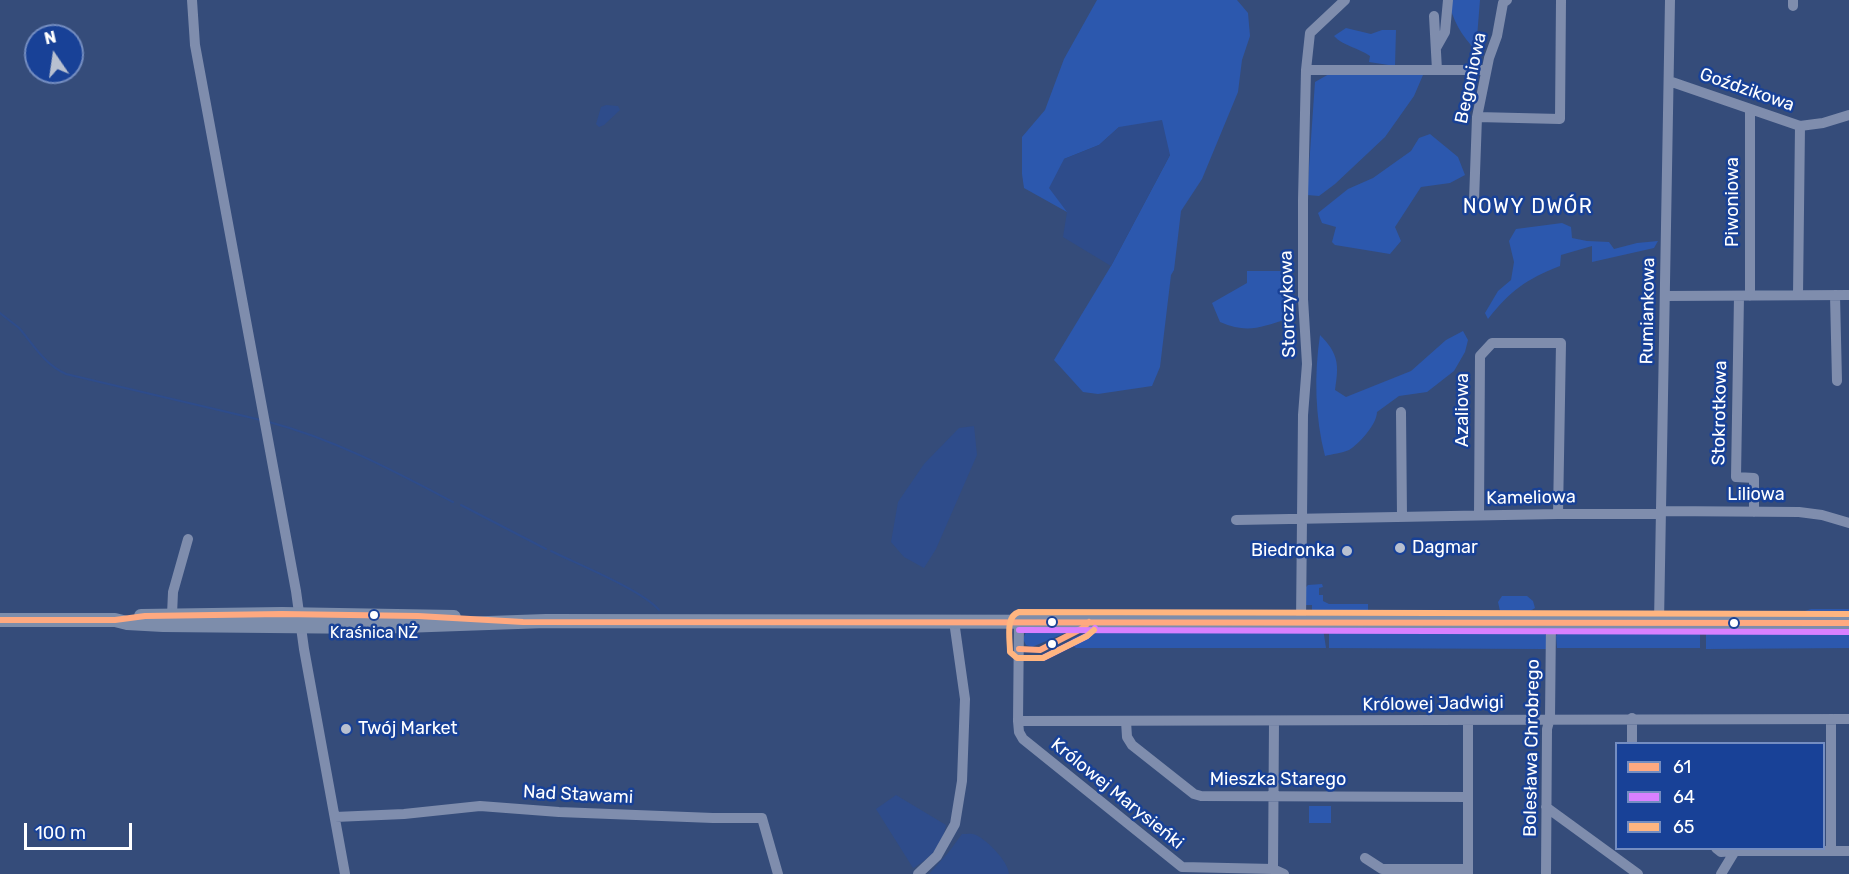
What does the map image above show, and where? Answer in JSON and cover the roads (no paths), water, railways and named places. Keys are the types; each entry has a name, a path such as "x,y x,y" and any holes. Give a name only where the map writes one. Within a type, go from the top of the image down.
{"main road":[{"path":"115,621 127,617 172,615 300,620"},
{"path":"0,620 115,621 164,625 428,616 481,618 497,621 1849,623"}],"street":[{"path":"192,0 195,45 296,591 345,874"},
{"name":"Storczykowa","path":"1301,622 1303,415 1307,364 1303,200 1306,70 1310,33 1345,0"},
{"path":"1436,49 1445,32 1448,0"},
{"name":"Begoniowa","path":"1474,201 1477,117 1503,3 1507,0"},
{"path":"1477,117 1560,118 1562,0"},
{"name":"Rumiankowa","path":"1659,622 1670,0"},
{"path":"1434,16 1437,70"},
{"path":"1306,70 1486,70"},
{"name":"Goździkowa","path":"1669,81 1800,126 1815,125 1849,115"},
{"name":"Piwoniowa","path":"1744,296 1750,109"},
{"path":"1798,295 1800,126"},
{"path":"1665,296 1849,294"},
{"path":"1835,295 1837,381"},
{"name":"Stokrotkowa","path":"1744,296 1736,477 1754,478 1754,512"},
{"name":"Azaliowa","path":"1479,515 1480,356 1492,343 1561,343 1558,514"},
{"path":"1401,412 1402,517"},
{"name":"Kameliowa","path":"1236,520 1661,513"},
{"name":"Liliowa","path":"1661,513 1813,513 1849,523"},
{"path":"172,615 173,592 188,539"},
{"path":"918,874 937,856 955,824 962,781 965,699 954,621"},
{"path":"1018,721 1019,621"},
{"name":"Bolesława Chrobrego","path":"1546,874 1546,729 1550,718 1551,622"},
{"path":"1632,718 1632,742"},
{"path":"1831,719 1828,784 1831,851"},
{"name":"Królowej Jadwigi","path":"1018,721 1849,719"},
{"name":"Królowej Marysieńki","path":"1018,721 1019,732 1023,739 1182,867 1273,870 1284,874"},
{"name":"Mieszka Starego","path":"1126,721 1127,737 1132,745 1194,794 1201,796 1468,797"},
{"path":"1273,870 1274,721"},
{"path":"1365,858 1382,869 1468,872 1468,721"},
{"name":"Nad Stawami","path":"335,817 404,814 480,806 559,812 762,818 778,874"},
{"path":"1546,807 1638,874"},
{"path":"1718,850 1721,852 1849,851"},
{"path":"1721,874 1735,851"}],"waterway":[{"path":"0,313 19,328 45,360 66,374 261,420"},
{"path":"269,422 317,437 453,502"},
{"path":"461,505 546,549"},
{"path":"551,551 639,594 659,610"}],"place":[{"name":"Dagmar","path":"1400,548"},
{"name":"Biedronka","path":"1347,551"},
{"name":"Kraśnica NŻ","path":"374,615"},
{"name":"Twój Market","path":"346,729"}],"district":[{"name":"NOWY DWÓR","path":"1528,207"}]}
